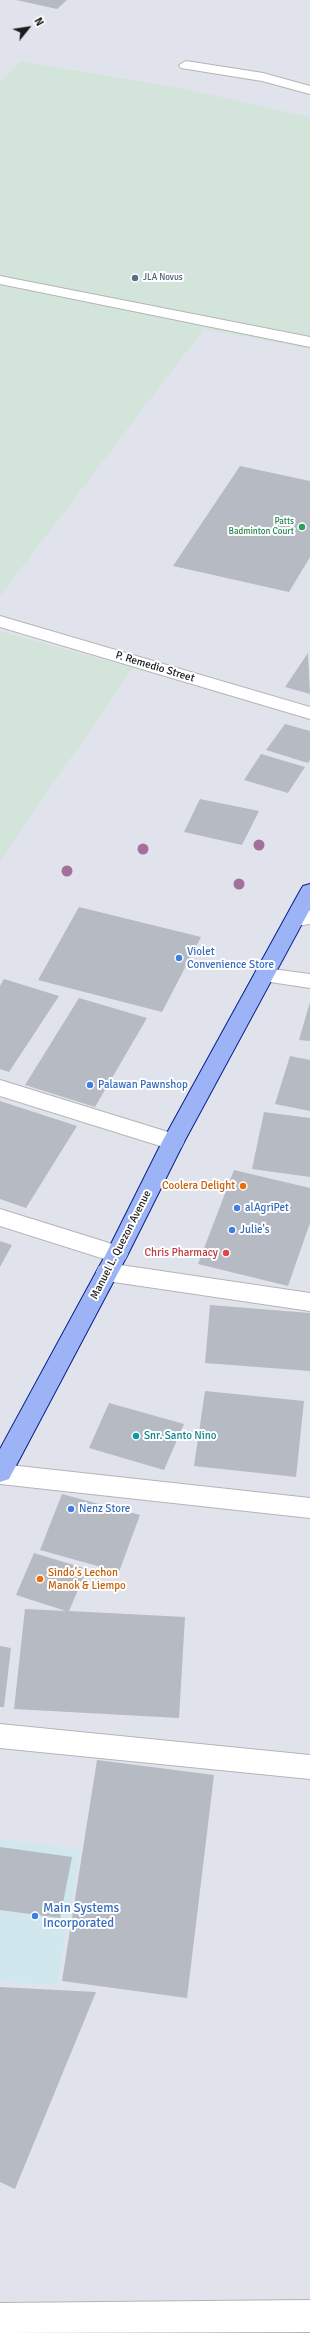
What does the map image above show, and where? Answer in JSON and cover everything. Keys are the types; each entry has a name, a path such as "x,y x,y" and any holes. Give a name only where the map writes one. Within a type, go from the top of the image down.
{"main road":[{"name":"Manuel L. Quezon Avenue","path":"0,1473 112,1263 173,1142 264,975 303,918 310,891"}],"street":[{"path":"186,65 263,78 310,90"},
{"path":"0,280 310,342"},
{"name":"P. Remedio Street","path":"0,620 310,713"},
{"path":"264,975 310,981"},
{"path":"0,1088 173,1142"},
{"path":"0,1217 112,1263 310,1302"},
{"path":"0,1473 310,1508"},
{"path":"0,1736 310,1768"},
{"path":"0,2318 310,2316"}],"shaded area":[{"path":"21,61 190,90 310,117 310,349 204,329 0,596 0,81"},
{"path":"0,631 133,668 0,861"},
{"name":"Main Systems Incorporated","path":"0,1839 80,1850 57,1985 0,1982"}],"building":[{"path":"16,0 67,0 57,9"},
{"path":"240,466 310,481 310,557 289,592 173,566"},
{"path":"308,653 310,694 285,687"},
{"path":"285,724 310,731 310,760 308,763 266,750"},
{"path":"261,754 305,767 288,793 244,780"},
{"path":"200,799 259,811 242,845 184,832"},
{"path":"79,907 201,937 162,1012 38,980"},
{"path":"4,979 59,996 9,1072 0,1069 0,986"},
{"path":"79,998 147,1018 95,1107 25,1085"},
{"path":"310,1002 310,1041 299,1040"},
{"path":"290,1056 310,1060 310,1111 275,1104"},
{"path":"0,1101 77,1126 26,1208 0,1199"},
{"path":"264,1112 310,1118 310,1177 252,1169"},
{"path":"234,1170 310,1188 310,1223 288,1286 198,1264"},
{"path":"0,1241 12,1245 0,1267"},
{"path":"210,1305 310,1313 310,1371 205,1363"},
{"path":"205,1391 304,1401 296,1477 194,1466"},
{"name":"Snr. Santo Nino","path":"109,1403 184,1424 164,1470 89,1448"},
{"path":"62,1494 140,1515 119,1572 40,1550"},
{"path":"34,1553 87,1569 69,1611 185,1617 179,1718 14,1709 25,1609 66,1611 16,1595"},
{"path":"0,1646 11,1648 4,1707 0,1707"},
{"path":"97,1760 214,1775 187,1998 62,1981"},
{"path":"0,1847 72,1857 60,1918 0,1910"},
{"path":"0,1987 96,1992 15,2189 0,2182"}],"place":[{"name":"JLA Novus","path":"135,278"},
{"name":"Patts Badminton Court","path":"302,527"},
{"name":"Violet Convenience Store","path":"179,958"},
{"name":"Palawan Pawnshop","path":"90,1085"},
{"name":"Coolera Delight","path":"243,1186"},
{"name":"alAgriPet","path":"237,1208"},
{"name":"Julie's","path":"232,1230"},
{"name":"Chris Pharmacy","path":"226,1253"},
{"name":"Snr. Santo Nino","path":"136,1436"},
{"name":"Nenz Store","path":"71,1509"},
{"name":"Sindo's Lechon Manok & Liempo","path":"40,1579"},
{"name":"Main Systems Incorporated","path":"35,1916"}]}
